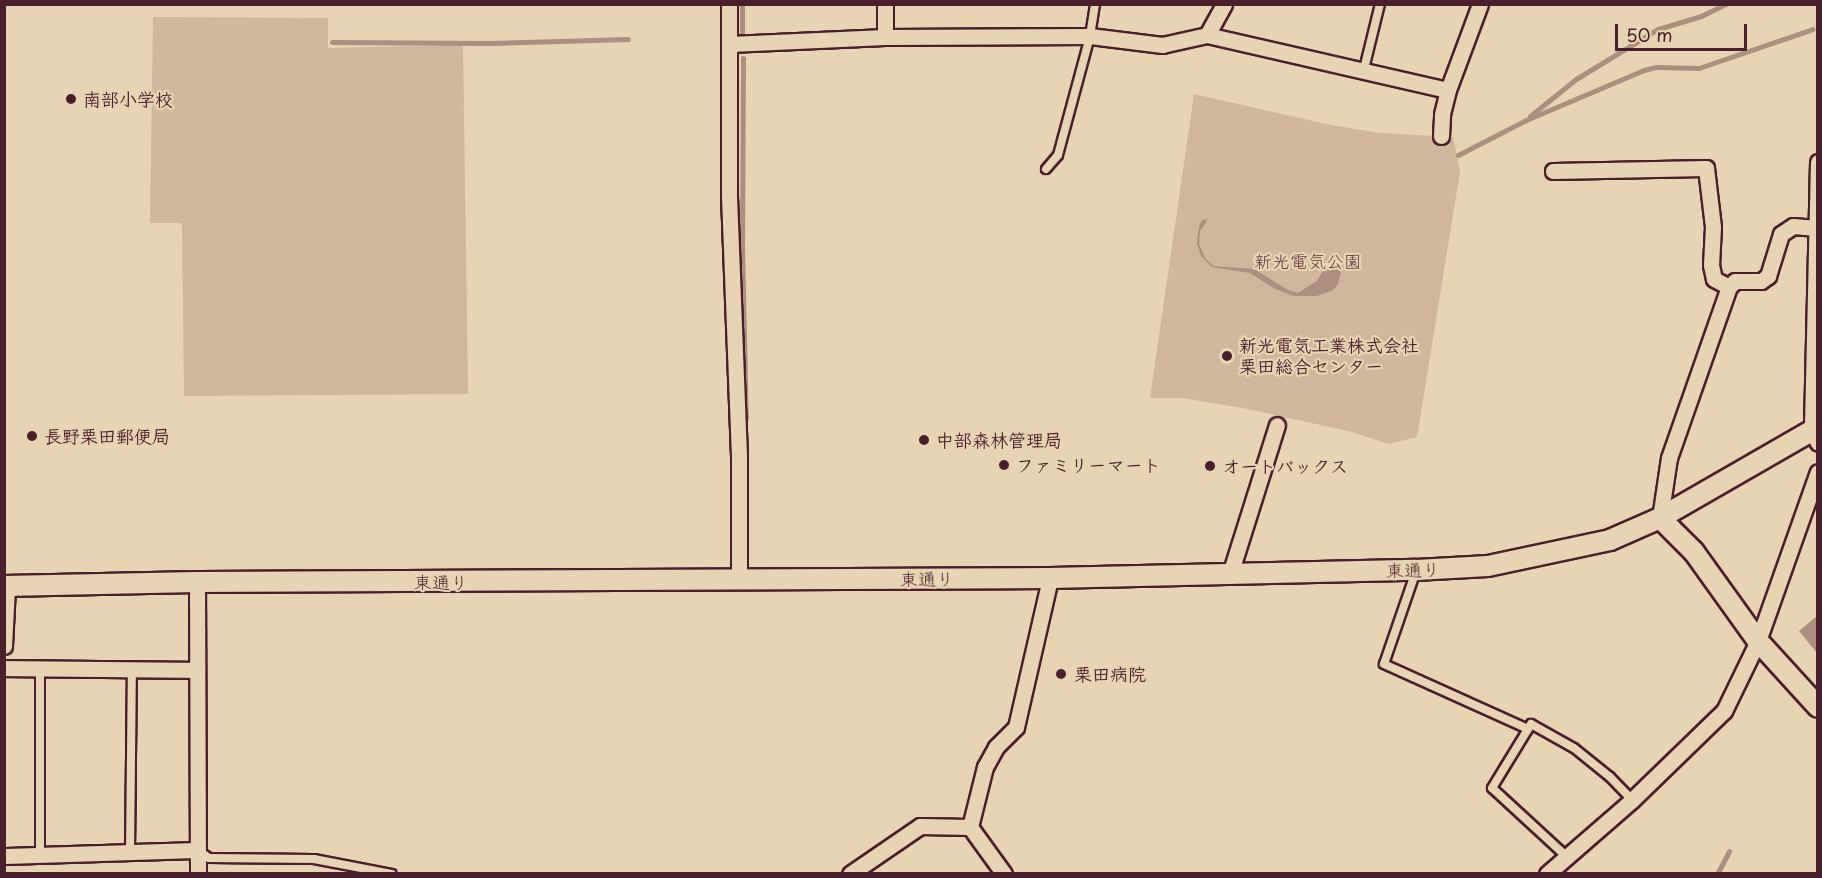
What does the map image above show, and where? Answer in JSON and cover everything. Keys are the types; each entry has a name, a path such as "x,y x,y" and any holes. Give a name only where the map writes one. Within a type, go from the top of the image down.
{"street":[{"path":"729,4 729,196 739,455 740,580"},
{"path":"885,4 885,37"},
{"path":"1207,34 1224,4"},
{"path":"1441,136 1442,114 1448,90 1480,4"},
{"path":"730,44 885,37 1090,36 1162,45 1207,34 1448,90"},
{"path":"1816,434 1818,162"},
{"path":"1553,171 1706,168 1713,227 1711,265 1714,279 1729,287"},
{"path":"1816,228 1793,226 1781,234 1768,276 1761,281 1735,281 1729,287 1669,458 1660,518 1694,552 1758,641 1818,707"},
{"path":"1230,574 1277,424"},
{"name":"東通り","path":"6,586 197,582 1050,578 1416,570 1488,566 1610,540 1660,518 1816,434"},
{"path":"1547,873 1632,800 1724,711 1758,641 1818,472"},
{"path":"970,827 985,766 996,747 1017,727 1050,578"},
{"path":"197,582 198,873"},
{"path":"4,646 6,586"},
{"path":"4,668 197,670"},
{"path":"850,873 920,826 970,827"},
{"path":"970,827 1004,873"},
{"path":"4,856 197,850"}],"lane":[{"path":"1046,169 1058,155 1090,36 1095,4"},
{"path":"1364,69 1380,4"},
{"path":"1416,570 1384,664 1528,729"},
{"path":"40,669 40,855"},
{"path":"130,852 132,669"},
{"path":"1566,856 1492,788 1531,724 1574,748 1610,777 1632,800"},
{"path":"197,850 209,858 314,859 392,873"}],"green space":[{"path":"153,17 328,18 328,48 463,45 468,394 184,396 182,223 150,223"},
{"name":"新光電気公園","path":"1194,94 1331,125 1380,133 1453,137 1460,172 1417,437 1389,444 1352,432 1248,409 1182,398 1150,398"}],"shaded area":[{"path":"1206,219 1200,231 1199,244 1205,258 1213,266 1254,269 1286,289 1298,293 1317,281 1327,264 1335,261 1341,272 1338,284 1333,290 1317,296 1294,296 1273,288 1250,273 1212,267 1201,256 1197,243 1199,227 1202,220"},
{"path":"1817,616 1817,653 1799,631"}],"waterway":[{"path":"742,4 742,33"},
{"path":"1530,116 1576,79 1658,29 1701,16 1726,4"},
{"path":"1458,155 1526,120 1644,70 1656,67 1699,68 1813,29"},
{"path":"332,42 488,43 628,39"},
{"path":"743,58 742,248 746,418"},
{"path":"1717,874 1729,851"}],"place":[{"name":"南部小学校","path":"71,99"},
{"name":"新光電気工業株式会社 栗田総合センター","path":"1227,356"},
{"name":"長野栗田郵便局","path":"32,436"},
{"name":"中部森林管理局","path":"924,440"},
{"name":"ファミリーマート","path":"1004,465"},
{"name":"オートバックス","path":"1210,466"},
{"name":"栗田病院","path":"1061,674"}]}
